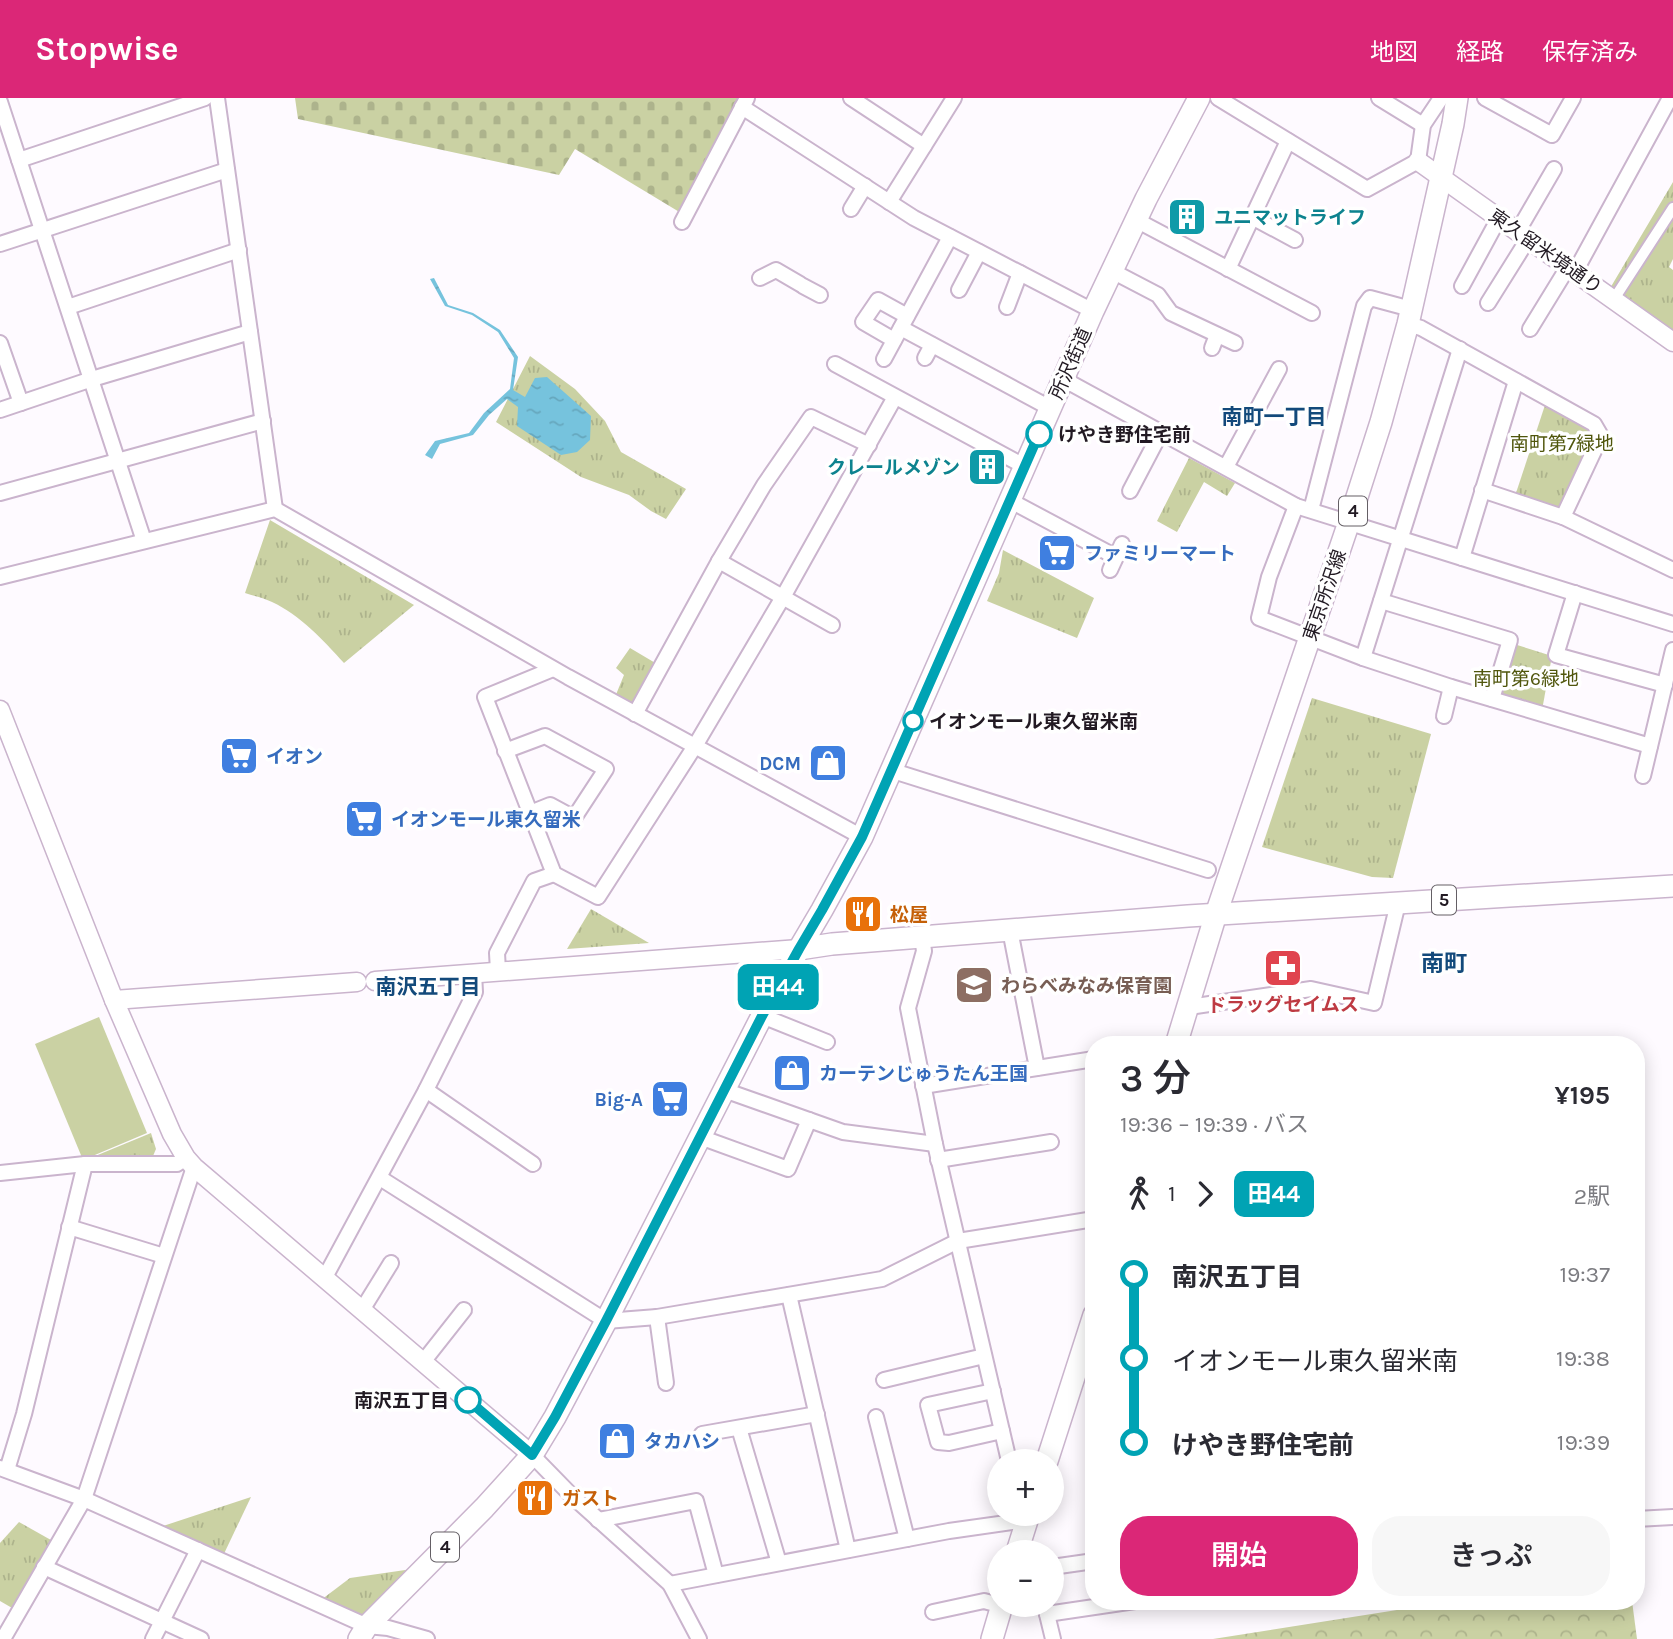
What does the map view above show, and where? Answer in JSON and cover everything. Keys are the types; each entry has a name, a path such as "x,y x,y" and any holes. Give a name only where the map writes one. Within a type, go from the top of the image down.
{"main road":[{"name":"所沢街道","path":"363,1632 532,1455 555,1417 762,1016 862,837 1093,311 1199,98"},
{"name":"東京所沢線","path":"1179,1036 1216,914 1381,422 1410,317 1457,98"},
{"name":"5","path":"799,949 1216,914 1673,886"},
{"path":"1051,1449 1085,1343"},
{"path":"992,1639 998,1617"}],"street":[{"path":"19,160 205,98"},
{"path":"217,98 275,509"},
{"path":"851,98 924,146"},
{"path":"889,202 954,98"},
{"path":"1218,98 1367,189 1418,161 1423,125 1441,98"},
{"path":"1379,98 1423,125"},
{"path":"1485,98 1552,135 1573,98"},
{"path":"1530,329 1572,269 1670,98"},
{"path":"0,102 145,541"},
{"path":"682,222 745,102 914,218 1093,311"},
{"path":"1228,269 1288,141"},
{"name":"東久留米境通り","path":"1418,161 1673,342"},
{"path":"1488,303 1554,169"},
{"path":"0,244 227,170"},
{"path":"851,209 864,186"},
{"path":"1614,299 1673,208"},
{"path":"1252,217 1295,240"},
{"path":"1462,286 1499,218"},
{"path":"1136,220 1312,313"},
{"path":"884,359 950,237"},
{"path":"68,307 239,250"},
{"path":"960,290 979,252"},
{"path":"760,278 776,270 820,295"},
{"path":"1112,271 1158,295 1171,313 1214,341 1235,343"},
{"path":"1007,307 1020,273"},
{"path":"1563,517 1601,436 1594,424 1421,328 1410,317 1370,298 1364,306 1303,508 1269,577 1259,618 1363,658 1451,687 1650,746"},
{"path":"901,328 929,351 1050,408"},
{"path":"0,410 92,379 250,332"},
{"path":"0,343 22,403"},
{"path":"1363,658 1460,349"},
{"path":"835,365 1024,467"},
{"path":"1226,467 1279,369"},
{"path":"1063,379 1303,508 1673,624"},
{"path":"1462,558 1516,381"},
{"path":"553,668 485,697 554,874 598,897 695,746 783,597 895,397"},
{"path":"635,714 764,485 811,417 869,446"},
{"path":"0,493 263,421"},
{"path":"1130,492 1161,432"},
{"path":"1482,491 1563,517 1673,570"},
{"path":"1009,500 1116,557"},
{"path":"1,573 275,509 635,714 862,837"},
{"path":"719,561 832,625"},
{"path":"1575,593 1556,654 1668,678"},
{"path":"1381,601 1510,640 1492,699"},
{"path":"1643,776 1673,650"},
{"path":"1444,716 1451,687"},
{"path":"0,710 114,1000 172,1134 190,1163 532,1455 572,1496 670,1584 699,1639"},
{"path":"506,751 545,736 606,769 574,818 550,805 530,813"},
{"path":"890,771 1208,870"},
{"path":"498,971 497,953 534,881 554,874"},
{"path":"1189,1007 1311,989 1374,1003 1398,902"},
{"path":"1010,930 1037,1068"},
{"path":"922,937 924,951 908,1008 934,1144 1006,1449"},
{"path":"114,1000 799,949"},
{"path":"324,1279 380,1178 475,992 474,973"},
{"path":"762,1016 827,1042"},
{"path":"923,1086 1085,1060"},
{"path":"426,1090 533,1164"},
{"path":"724,1090 843,1132 934,1144"},
{"path":"700,1136 788,1169 809,1120"},
{"path":"938,1160 1051,1142"},
{"path":"0,1173 85,1164 190,1163"},
{"path":"7,1638 83,1499 164,1256 190,1163"},
{"path":"85,1164 24,1414 3,1469 83,1499 198,1550 363,1632 388,1628 427,1639"},
{"path":"380,1178 606,1321 657,1317 882,1279 958,1241 1085,1220"},
{"path":"69,1227 164,1256"},
{"path":"362,1310 391,1263"},
{"path":"789,1295 848,1550"},
{"path":"423,1362 464,1310"},
{"path":"657,1317 666,1383"},
{"path":"884,1380 984,1356"},
{"path":"993,1391 928,1405 938,1442 949,1443 1002,1431"},
{"path":"702,1434 817,1414"},
{"path":"876,1417 907,1539"},
{"path":"739,1428 779,1563"},
{"path":"598,1520 696,1501 716,1575"},
{"path":"1645,1519 1673,1517"},
{"path":"670,1584 987,1524"},
{"path":"153,1639 198,1550"},
{"path":"1064,1565 1085,1562"},
{"path":"44,1567 201,1639"},
{"path":"933,1612 987,1602"},
{"path":"1064,1607 1085,1605"},
{"path":"1047,1617 1053,1639"}],"green space":[{"path":"295,98 740,98 681,213 575,149 559,175 298,119"},
{"path":"1673,182 1673,259 1669,267 1673,270 1673,336 1609,290"},
{"path":"530,356 575,389 605,421 621,452 686,489 666,519 629,495 581,477 496,422"},
{"name":"南町第7緑地","path":"1546,402 1590,426 1597,436 1559,510 1515,496"},
{"path":"1189,458 1235,483 1227,496 1204,482 1177,532 1157,521"},
{"path":"270,520 414,605 344,663 302,621 282,607 245,593"},
{"path":"1003,550 1094,598 1077,638 987,601 999,573"},
{"name":"南町第6緑地","path":"1514,644 1552,656 1542,710 1497,697"},
{"path":"630,648 657,664 632,707 615,697 624,675 616,668"},
{"path":"1312,698 1431,734 1393,878 1372,877 1262,847"},
{"path":"591,909 649,943 567,949"},
{"path":"99,1017 147,1133 83,1160 35,1044"},
{"path":"151,1133 156,1149 153,1156 88,1159"},
{"path":"251,1497 221,1560 151,1530"},
{"path":"19,1522 58,1544 19,1612 0,1601 0,1543"},
{"path":"426,1567 367,1626 317,1603 350,1578"},
{"path":"1397,1610 1633,1610 1637,1639 1213,1639"}],"water":[{"path":"434,278 448,305 473,313 500,330 518,357 513,390 525,397 535,378 547,377 591,416 590,440 577,452 561,455 517,426 518,407 507,399 489,415 473,435 440,444 432,459 425,455 435,441 469,433 484,413 510,389 514,358 498,332 472,315 445,306 430,279"}],"bus line":[{"name":"田44","path":"468,1400 532,1455 606,1321 762,1016 862,837 1039,434"}],"place":[{"name":"ユニマットライフ","path":"1187,217"},
{"name":"けやき野住宅前","path":"1039,434"},
{"name":"クレールメゾン","path":"987,467"},
{"name":"ファミリーマート","path":"1057,553"},
{"name":"イオンモール東久留米南","path":"913,721"},
{"name":"イオン","path":"239,756"},
{"name":"DCM","path":"828,763"},
{"name":"イオンモール東久留米","path":"364,819"},
{"name":"松屋","path":"863,914"},
{"name":"ドラッグセイムス","path":"1283,968"},
{"name":"わらべみなみ保育園","path":"974,985"},
{"name":"カーテンじゅうたん王国","path":"792,1073"},
{"name":"Big-A","path":"670,1099"},
{"name":"南沢五丁目","path":"468,1400"},
{"name":"タカハシ","path":"617,1441"},
{"name":"ガスト","path":"535,1498"}],"district":[{"name":"南町一丁目","path":"1274,417"},
{"name":"南町","path":"1444,963"},
{"name":"南沢五丁目","path":"428,987"}]}
